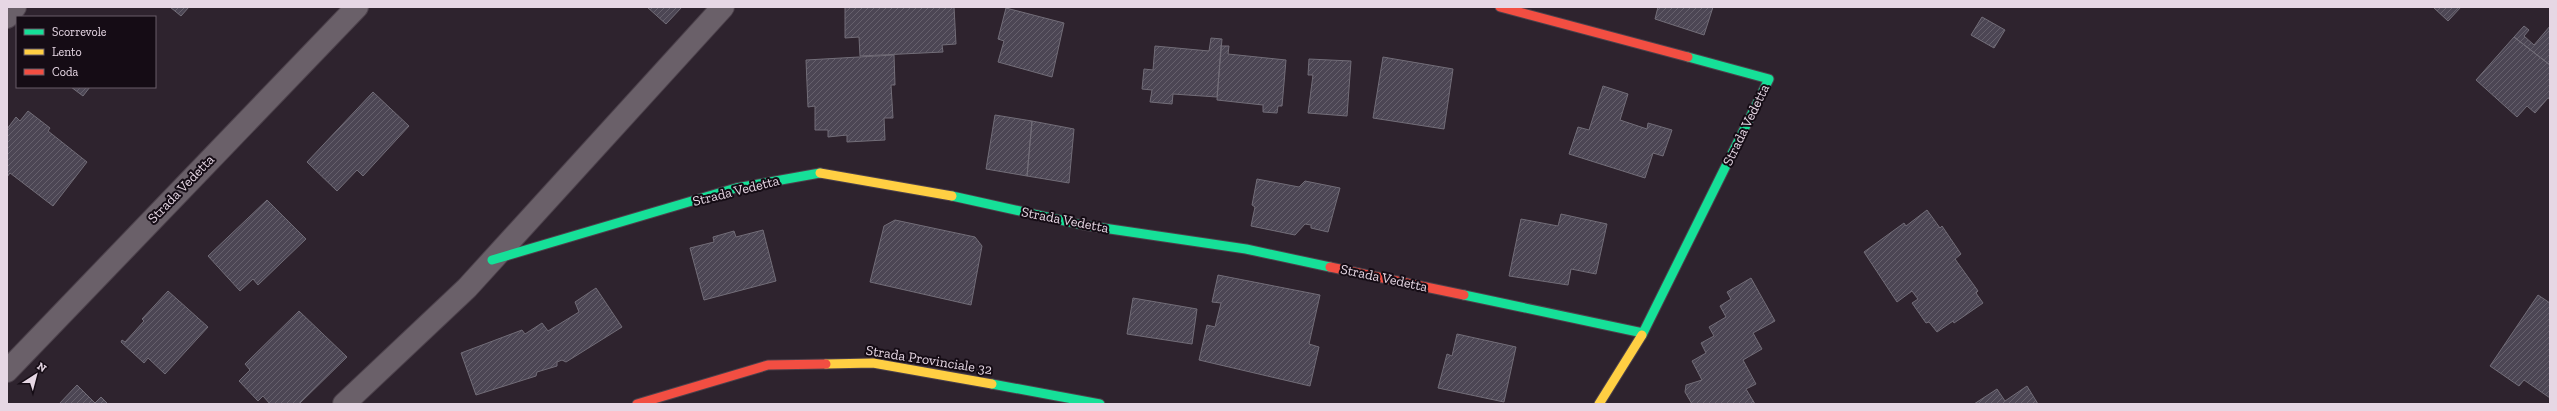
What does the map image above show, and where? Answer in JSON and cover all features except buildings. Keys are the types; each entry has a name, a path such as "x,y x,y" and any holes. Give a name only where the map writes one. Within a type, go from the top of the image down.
{"street":[{"path":"7,17 15,7"},
{"name":"Strada Vedetta","path":"7,371 357,7"},
{"path":"344,404 467,288 723,7"},
{"name":"Strada Vedetta","path":"1500,7 1769,79 1643,333 1599,404"},
{"name":"Strada Vedetta","path":"492,260 736,188 816,172 941,194 1083,225 1246,250 1643,333"},
{"name":"Strada Provinciale 32","path":"638,404 768,365 873,363 1100,404"}],"traffic: fast":[{"path":"1642,335 1769,79 1688,57"},
{"path":"492,260 736,188 820,173"},
{"path":"952,196 1083,225 1246,249 1330,267"},
{"path":"1464,295 1643,333"},
{"path":"992,384 1100,404"}],"traffic: slow":[{"path":"820,173 952,196"},
{"path":"1599,404 1642,335"},
{"path":"826,364 873,363 992,384"}],"traffic: jam":[{"path":"1500,7 1688,57"},
{"path":"1330,267 1464,295"},
{"path":"637,404 768,365 826,364"}]}
